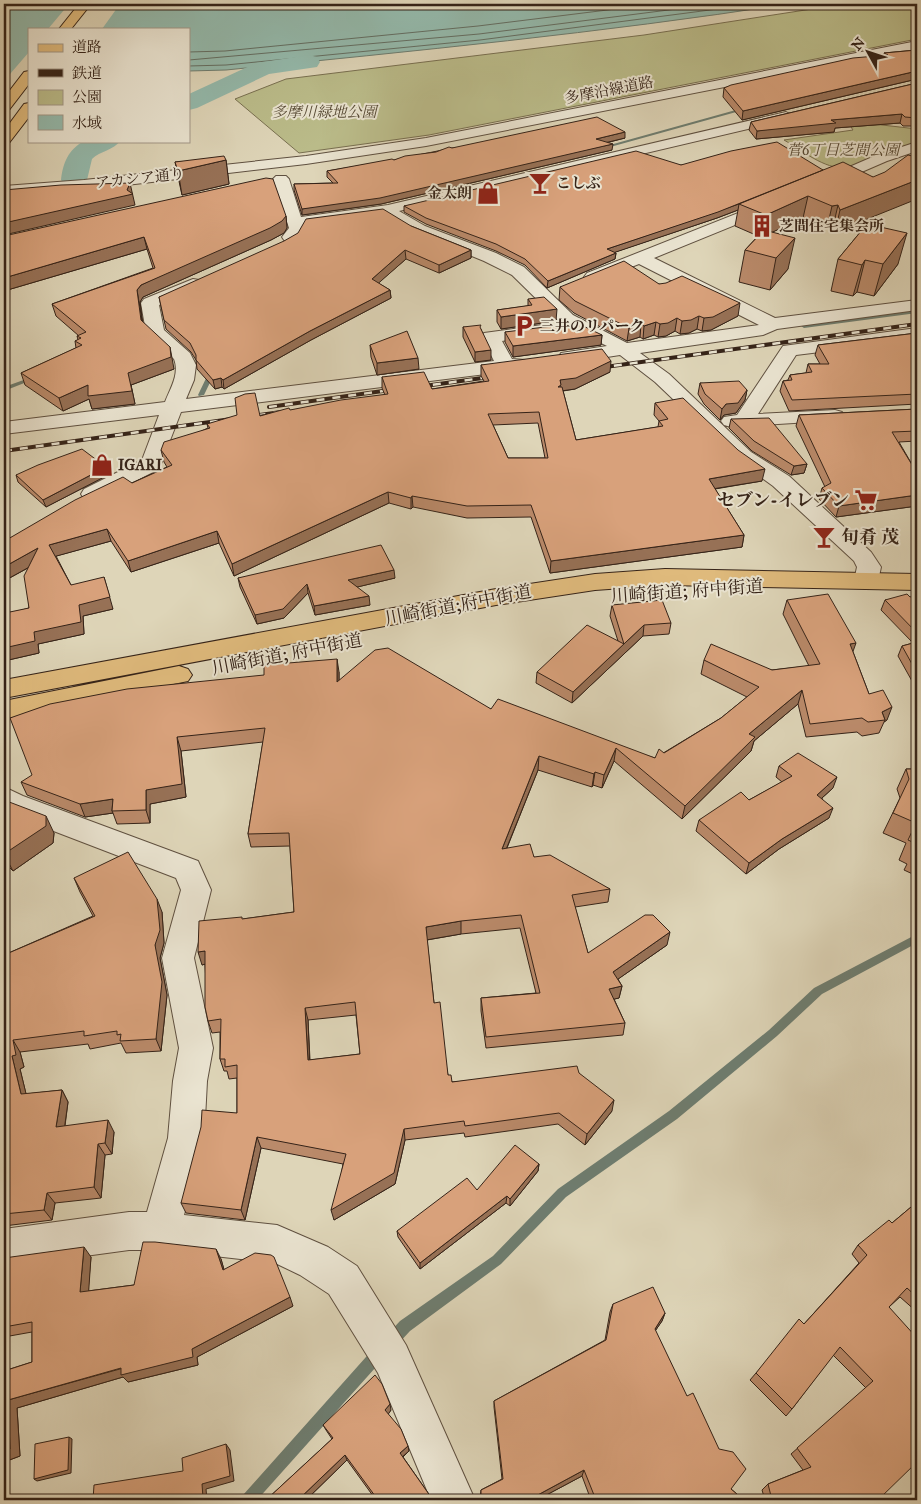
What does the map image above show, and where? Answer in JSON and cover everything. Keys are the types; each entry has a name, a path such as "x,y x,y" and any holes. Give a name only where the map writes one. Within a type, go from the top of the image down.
{"main road":[{"path":"66,28 85,4"},
{"path":"4,107 28,76"},
{"path":"4,140 28,107"},
{"name":"川崎街道;府中街道","path":"4,689 496,597 595,582 665,577 710,577 810,582 917,582"},
{"name":"川崎街道; 府中街道","path":"4,710 546,605 596,598 810,582"}],"street":[{"name":"多摩沿線道路","path":"306,160 426,142 514,126 917,45"},
{"path":"297,222 383,210 797,113"},
{"path":"807,190 882,158 917,146"},
{"path":"265,182 285,178 309,168 306,160"},
{"name":"アカシア通り","path":"4,191 84,185 306,160"},
{"path":"278,245 290,237 297,228 297,222 288,206 285,178"},
{"path":"582,282 789,197"},
{"path":"383,210 419,228 490,257 518,271 567,319 625,349 662,378 744,456 782,481 863,557 868,567 866,581"},
{"path":"640,258 772,324"},
{"path":"78,501 151,464 171,408 184,380 186,365 184,357 155,332 150,303 205,278"},
{"path":"545,297 564,289"},
{"path":"4,428 506,366 763,330 772,324 917,305"},
{"path":"506,366 491,337 578,325"},
{"path":"744,420 790,350 917,334"},
{"path":"710,423 850,415"},
{"path":"4,798 13,804 187,870 196,890 178,958 196,1048 190,1081 186,1138 161,1231"},
{"path":"4,1248 129,1231 161,1231 277,1244 314,1261 343,1280 385,1347 453,1500"}],"green space":[{"name":"多摩川緑地公園","path":"844,4 917,4 917,39 429,135 299,153 235,99 286,79 644,35"},
{"name":"菅6丁目芝間公園","path":"847,121 917,129 917,142 846,168 838,168 806,154 784,140 853,130"}],"water":[{"path":"4,4 788,4 578,33 226,70 190,71 190,28 28,28 28,78 4,79"}],"pier":[{"path":"69,4 120,4 103,28 49,28"},
{"path":"28,53 28,80 4,81"}],"building":[{"path":"917,50 917,71 743,111 724,88 853,58"},
{"path":"917,83 917,118 905,117 902,114 831,120 836,123 757,131 751,122"},
{"path":"597,117 625,132 596,139 613,144 380,198 302,209 294,184 338,183 327,171 436,152 449,147 452,148"},
{"path":"777,142 823,170 718,212 607,249 616,253 548,281 525,259 496,244 426,218 404,206 636,151 681,165 731,151"},
{"path":"908,155 917,157 917,180 840,210 838,205 832,206 808,196 766,215 739,204 843,162 873,177 885,172"},
{"path":"224,156 226,160 178,171 175,162"},
{"path":"266,178 273,179 286,216 282,221 141,285 137,290 141,320 170,347 171,357 128,373 132,391 88,396 88,385 59,398 21,373 82,345 75,341 81,338 77,336 86,332 52,304 155,268 144,237 4,278 4,236"},
{"path":"130,183 127,190 133,194 4,223 4,190 61,185"},
{"path":"383,209 411,226 471,250 439,265 405,250 372,279 390,290 310,331 223,380 221,378 213,380 196,360 196,355 190,343 164,320 159,297 284,241 298,233 306,219"},
{"path":"867,224 907,233 883,264 865,260 862,265 838,259"},
{"path":"764,230 795,238 776,258 745,250"},
{"path":"624,261 659,284 682,276 740,303 713,317 704,318 699,316 691,320 682,321 677,318 668,323 660,324 656,322 629,328 575,301 560,287"},
{"path":"544,297 557,309 501,317 497,310 532,305 528,299"},
{"path":"577,323 602,335 513,346 505,332"},
{"path":"481,325 480,327 491,350 475,352 463,327"},
{"path":"407,331 418,358 377,363 370,345"},
{"path":"917,333 917,394 792,400 783,381 792,380 790,375 812,372 808,364 829,364 818,345"},
{"path":"602,349 611,361 576,378 560,380 561,385 558,387 562,387 576,440 663,426 659,421 668,419 655,403 683,398 738,450 765,469 709,479 744,535 551,561 531,505 467,506 412,496 411,498 388,492 232,564 217,531 128,561 107,529 49,545 71,585 104,577 110,597 79,605 81,622 34,632 35,641 4,648 5,613 29,608 24,576 38,548 4,567 4,540 75,500 123,477 132,483 172,465 161,450 164,442 210,428 207,424 237,415 235,398 255,393 260,416 289,408 290,410 341,400 388,394 382,377 424,372 432,389 489,381 481,365","holes":["539,412 548,458 508,458 488,414"]},
{"path":"739,381 747,390 738,403 726,404 722,409 705,394 700,383"},
{"path":"917,409 917,431 892,432 917,473 917,495 839,506 822,488 831,483 799,415"},
{"path":"769,418 807,464 794,466 754,441 731,419"},
{"path":"82,449 106,467 43,500 16,475 38,465"},
{"path":"381,545 394,570 348,580 369,596 314,606 307,584 283,609 255,615 238,578"},
{"path":"828,594 856,643 850,644 869,694 883,690 892,707 882,712 885,720 868,722 862,718 810,724 802,690 749,734 755,737 685,806 616,748 604,775 595,772 594,774 539,756 502,849 530,844 534,857 550,855 610,889 572,895 588,953 645,915 653,915 670,932 613,972 622,986 609,989 625,1023 486,1037 481,998 540,993 521,915 461,921 426,927 434,1003 440,1002 448,1075 451,1075 452,1082 577,1066 579,1073 614,1100 587,1134 559,1113 465,1126 464,1121 404,1129 394,1173 331,1210 346,1154 257,1137 241,1210 181,1203 201,1127 202,1110 237,1113 237,1065 225,1067 225,1059 220,1059 221,1019 208,1021 205,1007 205,951 198,952 199,921 242,917 242,919 294,912 289,833 248,834 265,728 177,737 182,784 146,790 146,810 112,811 113,799 80,804 21,782 32,775 10,718 50,704 127,689 264,675 264,665 337,659 337,682 375,650 388,648 491,709 498,699 655,758 659,749 664,753 721,718 759,687 704,660 711,644 772,670 820,664 787,600","holes":["355,1002 360,1054 308,1060 305,1008"]},
{"path":"907,594 917,599 917,633 885,600"},
{"path":"662,600 671,623 644,625 624,644 612,605"},
{"path":"587,625 624,644 573,692 537,672"},
{"path":"917,642 917,673 902,646"},
{"path":"798,753 837,777 817,795 833,808 782,839 749,863 699,820 741,792 749,800 792,776 779,766"},
{"path":"906,769 917,769 917,844 908,840 916,823 893,813 909,779"},
{"path":"4,800 46,816 46,826 4,854"},
{"path":"128,852 157,899 160,930 155,945 162,982 156,1039 120,1041 121,1034 117,1035 117,1031 84,1036 84,1031 13,1040 16,1055 12,1056 21,1094 62,1090 56,1127 108,1120 105,1143 98,1144 94,1187 47,1193 44,1210 4,1214 4,955 95,916 74,878"},
{"path":"515,1145 539,1164 510,1199 507,1196 420,1263 397,1231 467,1178 477,1190"},
{"path":"917,1202 917,1297 907,1288 889,1307 917,1338 917,1462 878,1500 772,1500 768,1484 811,1467 797,1448 873,1381 840,1347 792,1409 756,1373 799,1319 804,1324 867,1255 858,1245 889,1220 892,1223"},
{"path":"143,1242 216,1249 223,1270 255,1253 271,1255 274,1257 290,1297 192,1349 193,1357 121,1375 121,1368 8,1400 10,1449 4,1452 4,1371 32,1362 32,1322 4,1327 4,1258 84,1247 80,1292 134,1285"},
{"path":"653,1287 665,1313 655,1329 687,1396 693,1393 719,1449 733,1452 746,1469 731,1489 744,1500 596,1500 584,1470 534,1497 536,1500 482,1500 481,1490 503,1479 494,1401 606,1340 613,1304"},
{"path":"375,1375 382,1384 390,1404 385,1410 401,1429 408,1446 400,1453 433,1500 378,1500 345,1455 298,1500 266,1500 333,1438 323,1425"},
{"path":"69,1437 68,1470 34,1479 35,1444"},
{"path":"226,1444 230,1476 202,1484 203,1498 195,1500 93,1500 94,1485 183,1471 182,1458"}],"waterway":[{"path":"190,103 264,68 309,62"},
{"path":"601,148 745,109"},
{"path":"74,180 77,164 82,153 105,142"},
{"path":"804,326 917,311"},
{"path":"201,395 213,370"},
{"path":"4,389 34,378"},
{"path":"392,1340 405,1326 497,1260 562,1193 673,1115 773,1033 818,991 917,938"},
{"path":"248,1500 379,1353"}],"railway":[{"path":"598,368 917,324"},
{"path":"417,387 497,376"},
{"path":"269,407 397,389"},
{"path":"4,451 281,412"}],"place":[{"name":"こしぶ","path":"540,183"},
{"name":"金太朗","path":"488,193"},
{"name":"芝間住宅集会所","path":"762,226"},
{"name":"三井のリパーク","path":"524,326"},
{"name":"IGARI","path":"102,465"},
{"name":"セブン-イレブン","path":"866,500"},
{"name":"旬肴 茂","path":"824,537"}]}
